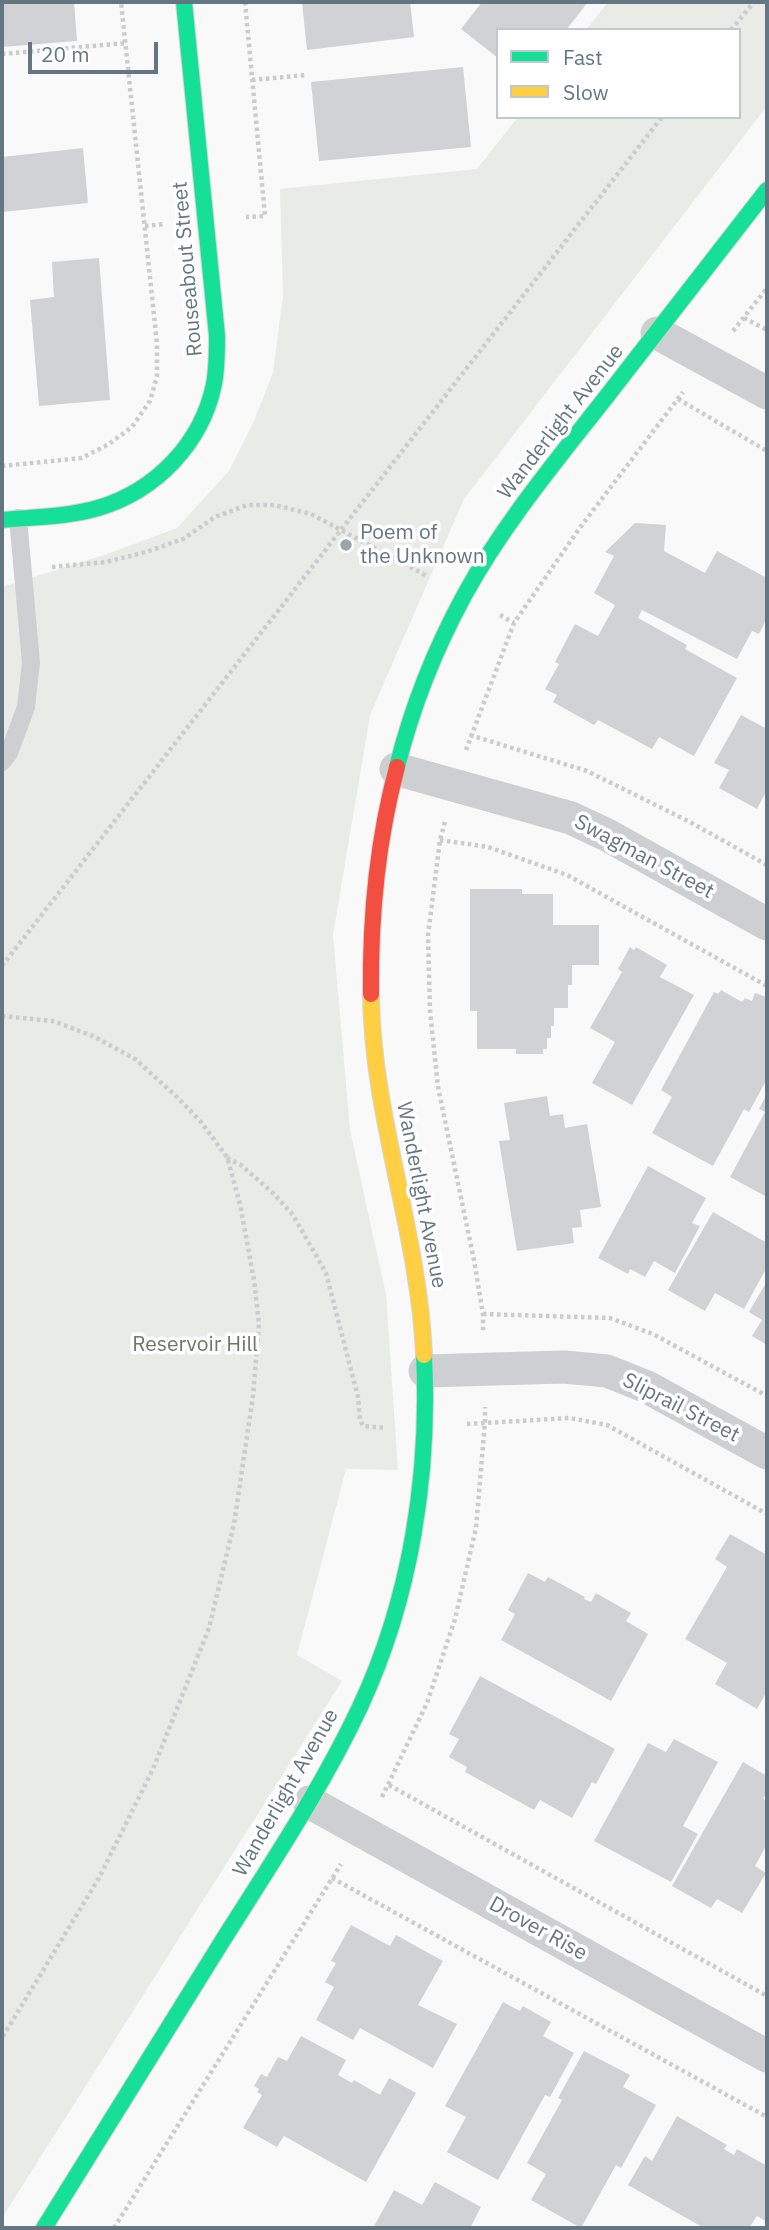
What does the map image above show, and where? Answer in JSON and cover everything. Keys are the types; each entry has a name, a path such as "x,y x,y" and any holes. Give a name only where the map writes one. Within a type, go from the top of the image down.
{"street":[{"name":"Rouseabout Street","path":"10,519 97,508 143,488 163,473 181,454 206,411 214,387 217,336 184,2"},
{"name":"Wanderlight Avenue","path":"44,2228 337,1753 362,1702 383,1649 399,1595 412,1540 420,1483 425,1428 425,1371 417,1279 376,1067 370,947 374,887 383,828 396,769 418,698 437,651 465,595 497,541 767,190"},
{"path":"657,333 767,393"},
{"name":"Swagman Street","path":"396,769 571,818 607,835 767,924"},
{"name":"Sliprail Street","path":"425,1371 564,1367 607,1371 647,1387 767,1453"},
{"name":"Drover Rise","path":"309,1802 767,2056"}],"lane":[{"path":"2,762 9,752 26,707 31,663 23,569 10,519"}],"path":[{"path":"2,466 82,458 109,444 132,427 150,401 157,376 157,344 121,2"},
{"path":"733,28 754,2"},
{"path":"2,54 126,43"},
{"path":"252,80 306,75"},
{"path":"2,967 660,119"},
{"path":"744,318 767,330"},
{"path":"678,399 767,451"},
{"path":"23,569 106,562 146,552 183,539 215,517 247,505 274,505 312,514 514,623"},
{"path":"470,735 587,771 688,821 767,865"},
{"path":"440,840 488,847 567,875 767,986"},
{"path":"2,1016 53,1021 93,1036 135,1059 201,1122 227,1157 240,1204 259,1324 253,1396 234,1524 209,1628 153,1769 105,1866 2,2038"},
{"path":"389,1785 767,1996"},
{"path":"332,1878 767,2117"}],"green space":[{"name":"Reservoir Hill","path":"608,2 767,2 767,106 464,499 370,715 333,935 350,1130 386,1295 398,1470 346,1469 297,1655 342,1681 2,2218 2,587 110,553 177,528 229,471 254,421 273,373 283,295 280,189 477,169 516,119 741,119 741,28 588,28"}],"building":[{"path":"2,2 74,2 77,41 2,47"},
{"path":"302,2 410,2 414,37 307,50"},
{"path":"482,2 588,2 568,28 496,28 496,56 461,29"},
{"path":"463,67 471,147 319,161 311,82"},
{"path":"83,148 88,203 2,212 2,157"},
{"path":"99,258 110,400 39,406 30,300 54,297 52,262"},
{"path":"635,523 666,525 664,551 705,573 717,551 767,578 767,618 759,634 752,631 737,659 642,610 638,618 687,645 685,649 737,678 694,756 659,737 652,749 598,720 594,725 553,702 557,695 545,689 559,664 555,662 575,624 598,636 615,605 594,593 614,556 605,552"},
{"path":"741,715 767,729 767,790 757,809 719,788 729,770 714,763"},
{"path":"470,889 522,889 522,894 553,894 553,925 599,925 599,965 572,965 572,985 568,985 568,1008 554,1008 554,1026 551,1026 551,1038 547,1038 547,1049 543,1049 543,1054 516,1054 516,1049 477,1049 477,1011 470,1011"},
{"path":"630,947 634,950 636,947 667,965 660,977 694,995 632,1105 592,1083 615,1042 590,1028 622,972 618,969"},
{"path":"721,990 742,1002 745,998 752,1001 755,993 767,997 767,1079 749,1112 744,1109 713,1166 652,1133 672,1097 661,1090 714,992 718,994"},
{"path":"767,1094 767,1197 730,1177 765,1112 759,1109"},
{"path":"547,1096 550,1116 563,1114 565,1128 587,1124 601,1207 580,1210 582,1227 572,1228 574,1243 517,1251 499,1141 510,1140 504,1103"},
{"path":"648,1166 706,1198 692,1223 700,1226 675,1273 654,1261 645,1277 630,1269 628,1274 598,1258"},
{"path":"713,1212 767,1243 767,1267 744,1309 715,1293 705,1311 668,1290"},
{"path":"767,1281 767,1345 752,1336 762,1320 749,1312"},
{"path":"730,1534 767,1555 767,1691 757,1709 715,1684 727,1663 685,1639 727,1567 715,1559"},
{"path":"528,1573 545,1582 548,1577 591,1602 596,1593 631,1613 626,1621 648,1634 611,1701 501,1640 515,1614 508,1610"},
{"path":"480,1676 615,1749 596,1784 592,1782 572,1818 540,1800 534,1810 465,1772 467,1767 449,1757 459,1739 449,1734"},
{"path":"674,1739 718,1762 683,1826 698,1834 671,1882 594,1841 648,1743 666,1752"},
{"path":"743,1762 767,1776 767,1791 763,1799 767,1801 767,1844 755,1866 766,1873 742,1913 717,1899 711,1908 672,1886"},
{"path":"351,1925 390,1946 396,1935 443,1961 418,2005 457,2024 433,2068 360,2028 353,2040 316,2020 334,1987 325,1982 336,1963 331,1961"},
{"path":"503,2002 520,2011 523,2006 551,2022 543,2036 574,2053 550,2097 545,2095 498,2180 447,2152 466,2117 445,2106"},
{"path":"301,2036 346,2060 338,2075 352,2083 354,2080 380,2095 389,2078 416,2093 366,2182 284,2136 277,2147 243,2128 262,2095 254,2086 261,2074 267,2077 278,2057 287,2061"},
{"path":"584,2051 630,2075 623,2087 656,2105 621,2168 616,2165 581,2228 531,2200 546,2174 527,2163 562,2100 558,2098"},
{"path":"677,2116 727,2145 724,2149 734,2155 737,2149 767,2166 767,2222 757,2216 749,2228 704,2228 628,2185 645,2156 652,2161"},
{"path":"435,2182 481,2207 470,2228 373,2228 394,2190 422,2205"}],"traffic: fast":[{"path":"2,520 86,511 139,490 157,477 187,445 208,406 215,378 217,336 184,2"},
{"path":"397,767 417,700 434,657 480,568 550,468 767,190"},
{"path":"44,2228 295,1825 360,1707 392,1623 413,1535 424,1445 424,1355"}],"traffic: slow":[{"path":"371,994 379,1085 414,1264 424,1355"}],"traffic: jam":[{"path":"371,994 376,880 384,823 397,767"}],"place":[{"name":"Poem of the Unknown","path":"346,545"}]}
